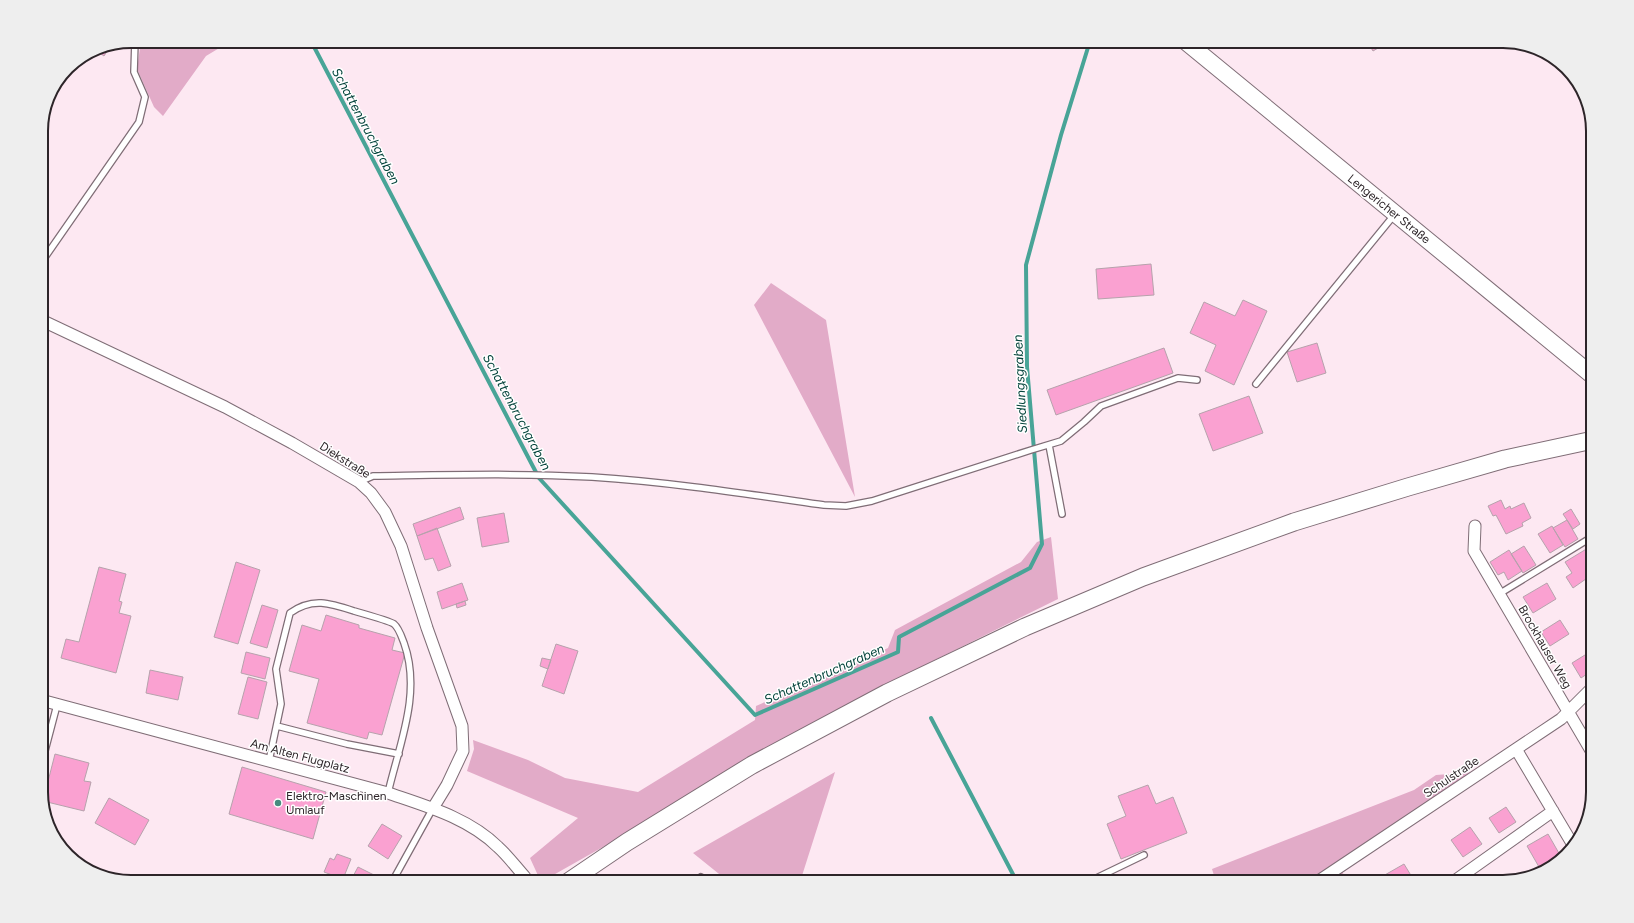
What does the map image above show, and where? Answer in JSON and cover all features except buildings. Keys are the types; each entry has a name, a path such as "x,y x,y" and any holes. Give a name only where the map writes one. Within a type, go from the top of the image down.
{"main road":[{"name":"Lengericher Straße","path":"1193,48 1586,370"},
{"path":"578,875 627,842 752,765 881,696 1025,627 1143,576 1294,522 1400,489 1505,459 1586,442"}],"street":[{"name":"Diekstraße","path":"48,323 225,407 292,442 358,482 371,492 385,512 401,546 427,628 462,726 463,751 447,785 433,808"},
{"name":"Brockhauser Weg","path":"1475,526 1474,551 1586,743"},
{"name":"Schulstraße","path":"1327,875 1561,719 1586,693"},
{"name":"Am Alten Flugplatz","path":"48,702 388,793 433,808 475,828 498,846 523,875"},
{"path":"1516,748 1570,841"},
{"path":"1463,875 1553,811"}],"lane":[{"path":"48,253 139,122 146,97 134,72 135,48"},
{"path":"1256,384 1395,214"},
{"path":"358,482 373,476 530,475 591,477 677,484 824,505 846,506 872,501 1061,441 1101,406 1178,378 1197,380"},
{"path":"1047,446 1062,514"},
{"path":"1499,594 1586,541"},
{"path":"269,761 281,704 276,669 290,613 300,606 312,603 332,604 394,624 400,634 407,653 410,668 410,699 406,729 388,793"},
{"path":"48,739 57,704"},
{"path":"277,726 347,744 399,754"},
{"path":"396,875 433,808"},
{"path":"1103,875 1144,856"}],"shaded area":[{"path":"140,48 219,48 206,56 163,116 154,107 137,69"},
{"path":"771,283 826,320 855,497 754,305"},
{"path":"1051,537 1058,599 923,666 553,875 538,875 530,858 578,818 467,771 474,749 473,740 528,760 565,778 638,792 755,720 756,706 888,648 895,630 1021,562 1037,542"},
{"path":"835,772 802,875 720,875 693,853"},
{"path":"1476,772 1318,875 1214,875 1212,869 1414,790 1436,775"},
{"path":"1342,871 1344,875 1336,875"}],"waterway":[{"name":"Schattenbruchgraben","path":"315,48 539,478 755,715 898,652 899,637 1030,568 1042,544 1027,367 1026,265 1061,135 1088,48"},
{"name":"Schattenbruchgraben","path":"931,718 1013,875"}],"place":[{"name":"Elektro-Maschinen Umlauf","path":"278,803"}],"water label":[{"name":"Siedlungsgraben","path":"1020,384"}]}
